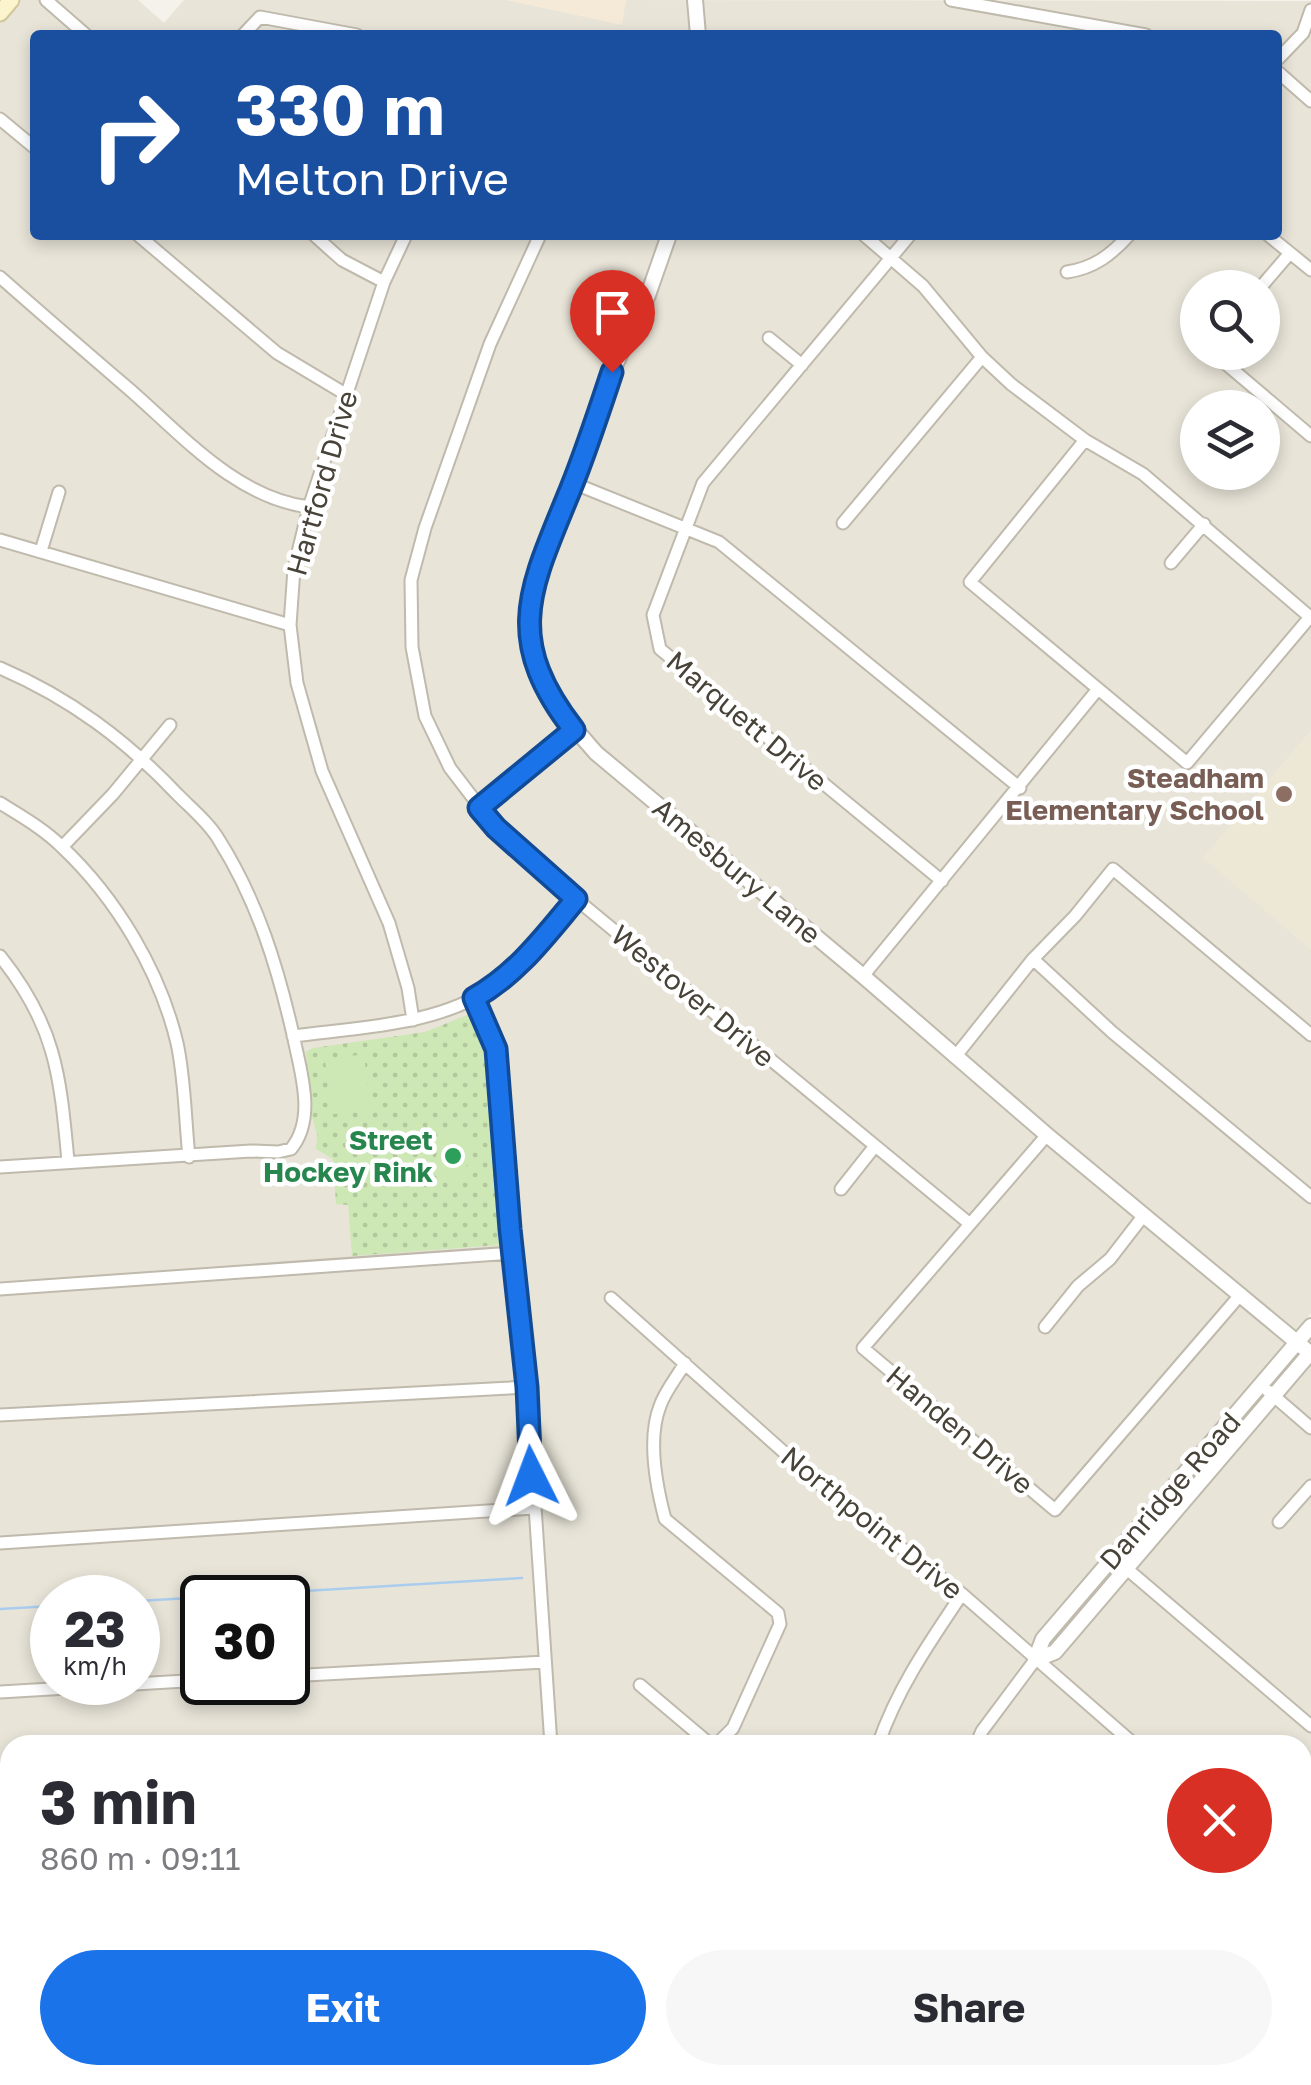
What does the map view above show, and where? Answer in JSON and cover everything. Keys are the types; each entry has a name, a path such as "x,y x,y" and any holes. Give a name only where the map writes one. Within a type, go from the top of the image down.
{"main road":[{"path":"0,13 11,0"}],"street":[{"path":"46,0 80,30"},
{"path":"695,0 698,30"},
{"path":"951,0 1118,30"},
{"path":"1282,56 1303,34 1311,10"},
{"path":"248,30 260,17 330,30"},
{"path":"1282,75 1311,100"},
{"path":"0,119 30,144"},
{"path":"144,240 277,353 347,395"},
{"path":"320,240 342,260 384,282"},
{"name":"Hartford Drive","path":"404,240 384,282 309,507 294,569 290,626 296,683 322,771 389,923 413,1020"},
{"name":"Westover Drive","path":"538,240 490,344 425,528 411,580 412,647 425,716 450,768 496,828 576,899 970,1224"},
{"name":"Amesbury Lane","path":"667,240 648,295 612,372 534,580 528,625 537,668 550,698 574,730 1047,1136 1311,1352"},
{"path":"870,240 923,286 982,357 1011,384 1085,440 1143,474 1310,617 1188,764 970,582 1085,440"},
{"name":"Marquett Drive","path":"906,240 703,482 653,615 660,649 942,881"},
{"path":"1067,272 1084,270 1123,240"},
{"path":"1274,240 1311,270"},
{"path":"1275,270 1290,253"},
{"path":"0,277 201,454 256,491 286,504 309,507"},
{"path":"769,338 802,365"},
{"path":"843,524 982,357"},
{"path":"1233,370 1311,436"},
{"path":"573,483 719,542 1020,788"},
{"path":"41,552 59,492"},
{"path":"1171,563 1204,524"},
{"path":"0,540 290,626"},
{"path":"0,668 76,705 144,758 217,836 269,942 302,1078 304,1116 303,1131 291,1149 278,1152 0,1167"},
{"path":"863,976 1098,689"},
{"path":"62,847 170,725"},
{"path":"479,808 574,730"},
{"path":"0,803 62,847 122,922 154,976 178,1048 189,1157"},
{"path":"955,1057 1112,869 1311,1036"},
{"path":"293,1036 413,1020 474,998 523,962 576,899"},
{"path":"0,956 40,1014 53,1050 61,1086 68,1161"},
{"path":"1033,959 1112,1032 1311,1198"},
{"path":"474,998 496,1049 527,1387 550,1735"},
{"path":"970,1224 1047,1136"},
{"path":"841,1189 875,1146"},
{"path":"1044,1326 1078,1286 1110,1259 1144,1215"},
{"name":"Handen Drive","path":"970,1224 863,1348 1055,1510 1241,1294"},
{"path":"0,1289 512,1253"},
{"name":"Northpoint Drive","path":"611,1298 833,1496 962,1594 1123,1735"},
{"name":"Danridge Road","path":"980,1735 1035,1660 1043,1638 1311,1326"},
{"name":"Danridge Road","path":"1035,1660 1054,1652 1311,1352"},
{"path":"685,1363 660,1405 654,1434 659,1498 665,1519 778,1613 780,1624 733,1728 725,1735"},
{"path":"1261,1385 1311,1428"},
{"path":"0,1415 527,1387"},
{"path":"1279,1522 1311,1486"},
{"path":"0,1544 533,1508"},
{"path":"1113,1557 1311,1726"},
{"path":"881,1735 890,1707 962,1594"},
{"path":"310,1675 545,1662"},
{"path":"0,1692 180,1681"},
{"path":"640,1685 701,1735"}],"shaded area":[{"path":"20,0 138,0 164,23 184,0 507,0 621,24 626,0 1311,1 1311,731 1204,857 1311,949 1311,1313 1299,1329 1311,1340 1311,1735 0,1735 0,23"},
{"path":"507,0 626,0 622,25"},
{"name":"Steadham Elementary School","path":"1311,731 1311,949 1203,858"}],"green space":[{"path":"472,1013 491,1098 500,1245 352,1256 348,1205 336,1204 333,1159 316,1149 306,1052 425,1032"},
{"path":"364,1054 370,1111 332,1114 325,1060"},
{"name":"Street Hockey Rink","path":"448,1127 478,1139 458,1186 429,1173"}],"waterway":[{"path":"160,1600 522,1578"},
{"path":"0,1609 30,1607"}],"place":[{"name":"Steadham Elementary School","path":"1284,794"},
{"name":"Street Hockey Rink","path":"453,1156"}],"route":[{"path":"531,1476 527,1387 496,1049 474,998 523,962 576,899 479,808 574,730 550,698 537,668 528,625 534,580 612,372"}]}
